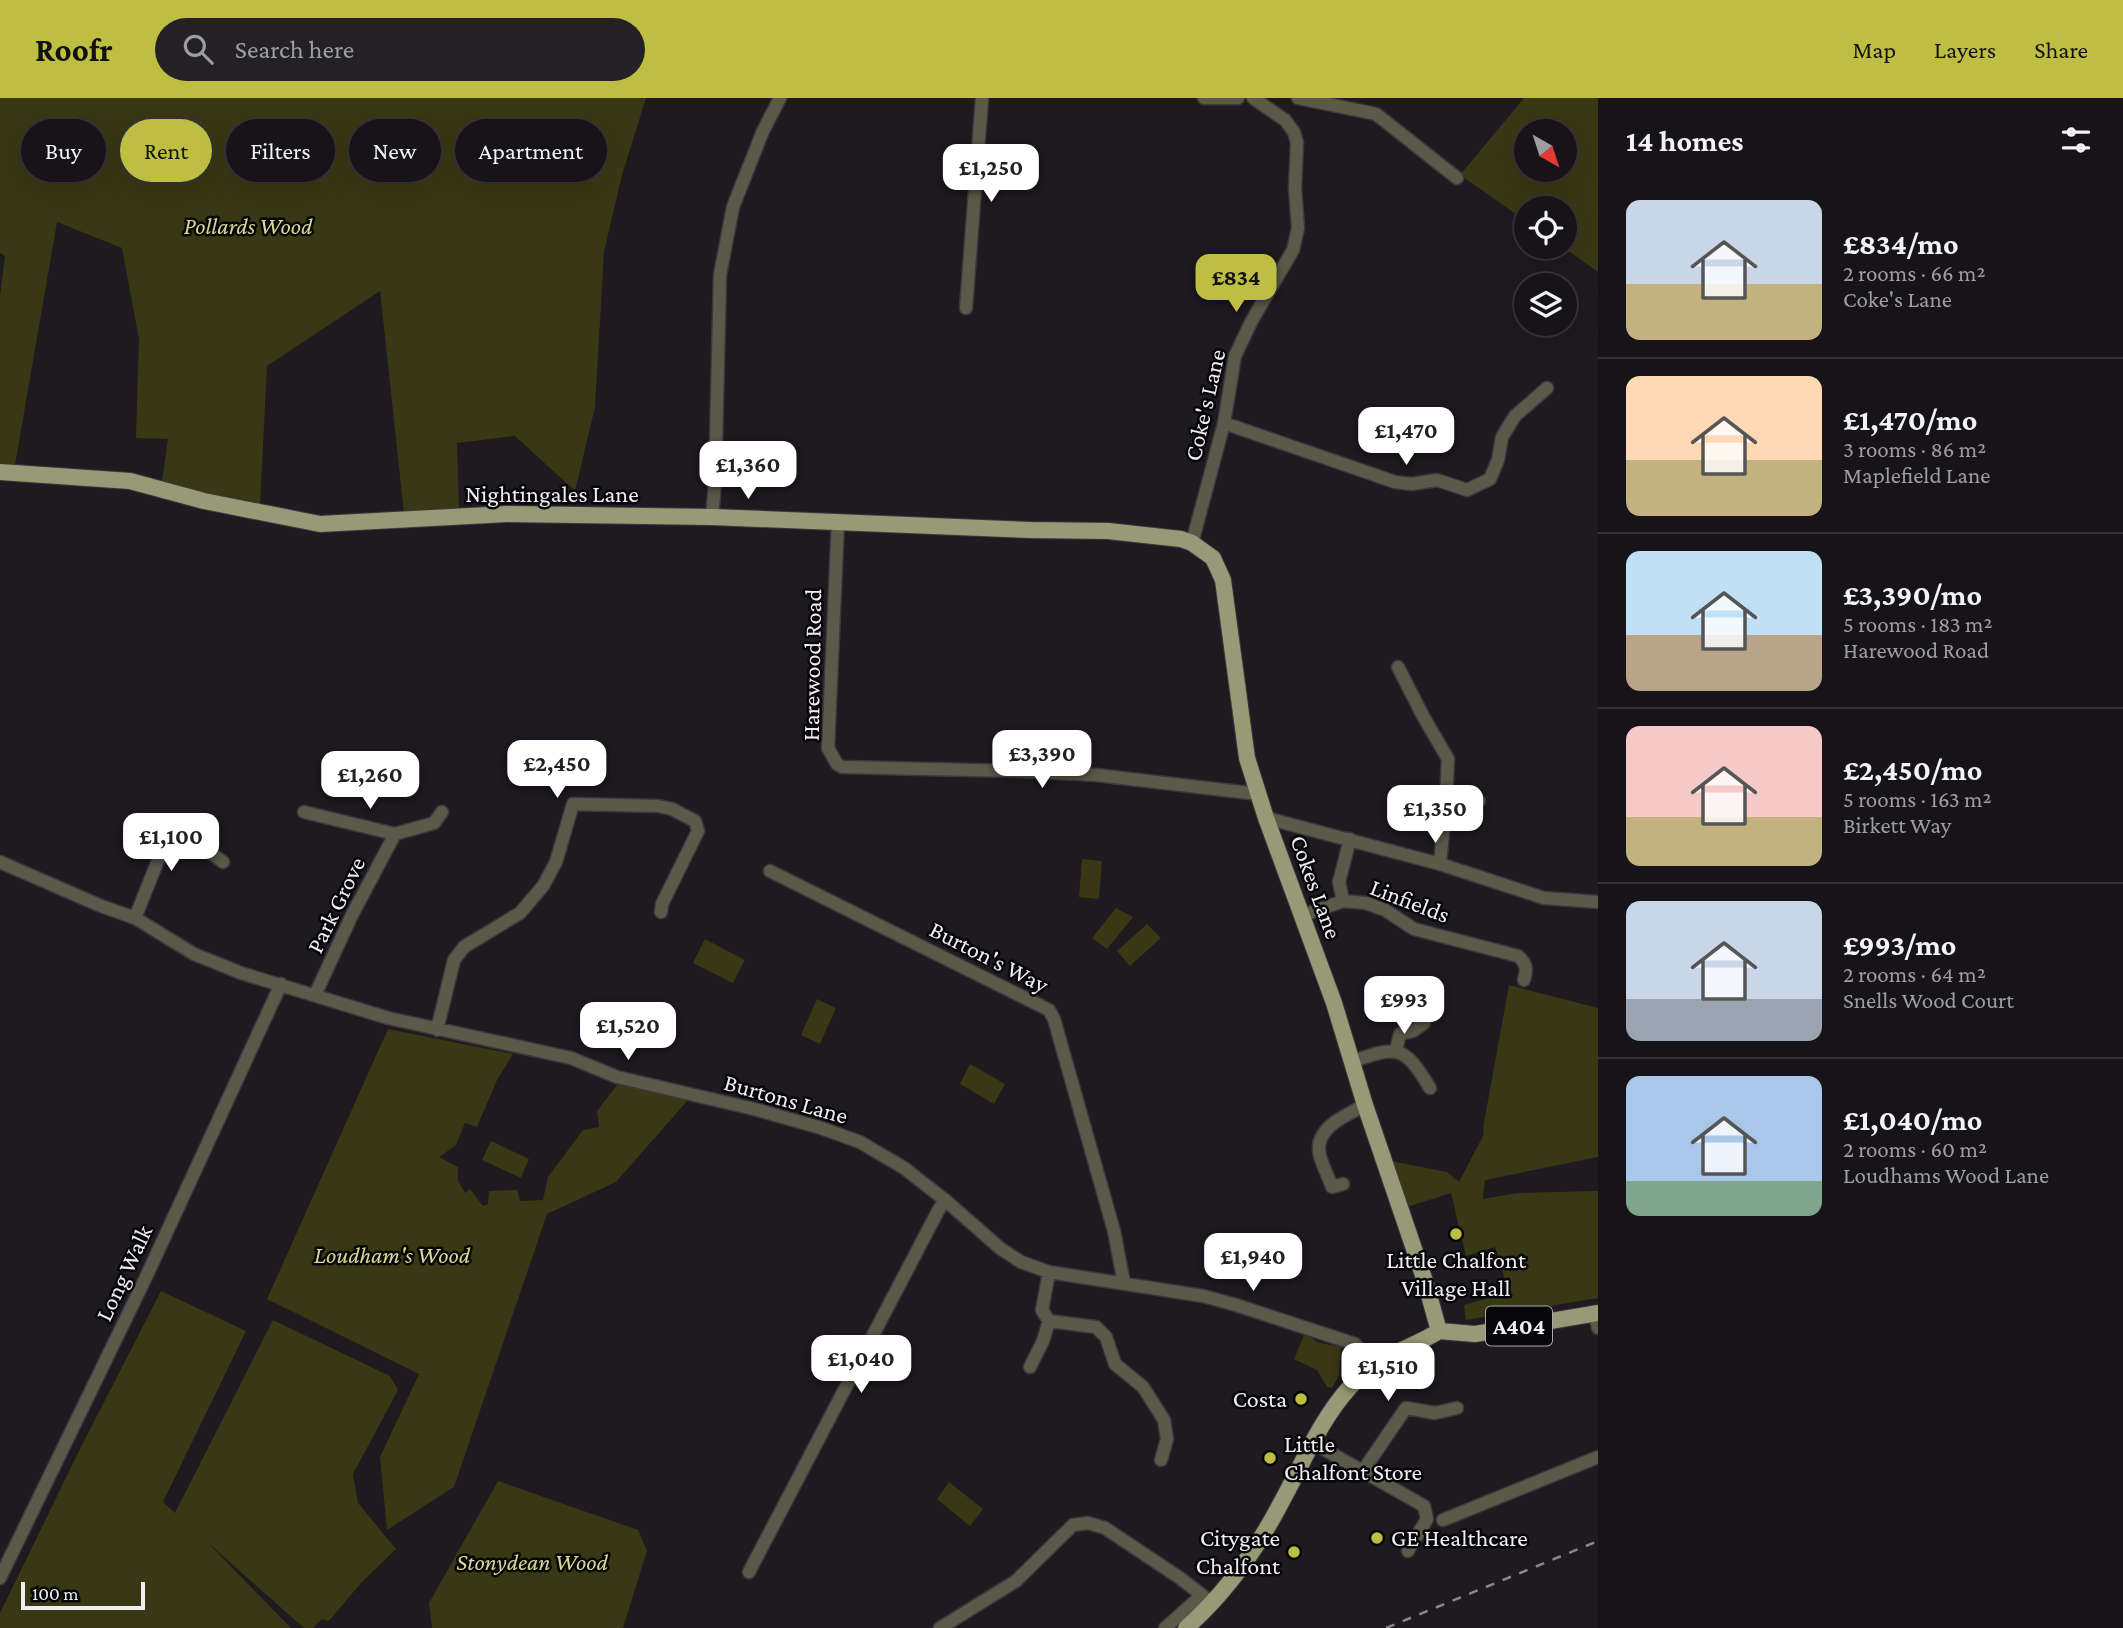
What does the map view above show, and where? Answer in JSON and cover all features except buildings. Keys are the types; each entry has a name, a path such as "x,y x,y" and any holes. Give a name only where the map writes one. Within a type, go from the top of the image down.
{"main road":[{"name":"Nightingales Lane","path":"0,471 130,481 204,501 320,524 507,514 712,517 1108,531 1181,539 1192,543"},
{"name":"Cokes Lane","path":"1192,543 1213,558 1223,580 1247,758 1266,818 1334,1003 1439,1331"},
{"name":"A404","path":"1439,1331 1475,1334 1597,1318"},
{"path":"1186,1628 1207,1599 1250,1556 1341,1398 1386,1357 1424,1341 1439,1331"}],"street":[{"path":"712,517 720,275 733,206 763,131 780,98"},
{"path":"966,308 982,98"},
{"path":"1204,98 1238,98"},
{"name":"Coke's Lane","path":"1192,543 1224,423 1235,356 1251,322 1293,250 1297,228 1297,143 1294,132 1284,120 1253,98"},
{"path":"1298,98 1376,114 1457,178"},
{"path":"1224,423 1395,482 1412,484 1437,480 1467,490 1490,479 1498,460 1502,437 1515,416 1547,388"},
{"name":"Harewood Road","path":"838,522 828,748 837,764 842,767 1096,775 1258,794"},
{"path":"1398,667 1448,759 1447,800 1440,864"},
{"path":"437,1030 454,960 464,947 520,913 543,887 556,862 569,800 658,806 672,809 695,821 698,831 662,904 661,912"},
{"path":"1447,800 1479,801"},
{"name":"Park Grove","path":"304,812 395,834 435,823 442,812"},
{"path":"1266,818 1440,864 1544,898 1598,902"},
{"name":"Park Grove","path":"315,995 352,915 395,834"},
{"path":"1343,901 1339,882 1350,839"},
{"path":"135,918 161,853 181,841 200,844 223,862"},
{"name":"Burtons Lane","path":"0,862 135,918 194,954 241,973 388,1018 571,1058 617,1077 742,1106 860,1142 893,1161 945,1200 1001,1249 1021,1262 1049,1272 1203,1296 1236,1305 1354,1344 1372,1367"},
{"name":"Burton's Way","path":"770,871 1049,1010 1054,1018 1114,1231 1124,1283"},
{"name":"Linfields","path":"1301,916 1343,901 1366,903 1385,910 1414,929 1518,956 1525,962 1527,969 1524,980"},
{"name":"Long Walk","path":"0,1578 147,1275 281,984"},
{"path":"1395,988 1410,988 1424,993 1427,1007 1424,1023 1413,1031 1399,1034 1396,1050"},
{"path":"1351,1062 1380,1051 1396,1050 1404,1053 1416,1066 1430,1088"},
{"path":"1333,1188 1318,1149 1323,1133 1365,1105"},
{"path":"749,1572 945,1200"},
{"path":"1030,1367 1049,1321 1042,1310 1049,1272"},
{"path":"1049,1321 1096,1327 1106,1337 1115,1364 1143,1387 1164,1420 1167,1439 1161,1460"},
{"path":"1362,1472 1406,1408 1436,1413 1457,1408"},
{"path":"1313,1443 1362,1472 1409,1493 1424,1506 1427,1519 1408,1551"},
{"path":"1443,1520 1598,1457"},
{"path":"940,1628 1016,1581 1073,1525 1088,1523 1105,1528 1207,1599 1165,1628"}],"green space":[{"name":"Pollards Wood","path":"0,98 646,98 622,175 604,252 595,407 575,491 515,436 457,443 459,508 404,513 380,291 267,366 260,505 161,488 168,439 136,438 139,339 122,248 57,222 15,465 0,463 0,295 5,256 0,253"},
{"path":"1524,98 1598,98 1598,272 1577,257 1577,196 1514,196 1514,213 1460,175"},
{"path":"1082,859 1102,861 1099,899 1079,897"},
{"path":"1116,908 1133,917 1107,949 1092,938"},
{"path":"1147,924 1161,938 1130,966 1117,951"},
{"path":"705,939 745,960 733,983 693,963"},
{"path":"1509,985 1598,1008 1598,1157 1485,1180 1483,1199 1518,1193 1598,1191 1598,1298 1466,1320 1464,1305 1509,1292 1495,1247 1466,1256 1451,1193 1407,1207 1391,1161 1447,1172 1459,1182 1484,1134"},
{"path":"817,999 836,1008 820,1044 801,1035"},
{"name":"Loudham's Wood","path":"388,1029 513,1054 497,1080 477,1127 465,1123 456,1145 439,1157 458,1167 458,1181 465,1193 470,1189 483,1206 488,1204 489,1191 517,1190 520,1201 543,1200 548,1177 583,1130 599,1127 597,1111 620,1081 688,1100 616,1182 547,1214 454,1487 387,1530 380,1457 419,1374 267,1299"},
{"path":"970,1064 1005,1084 994,1104 960,1084"},
{"path":"491,1141 529,1159 521,1178 482,1160"},
{"path":"161,1291 246,1331 163,1502 175,1513 273,1320 390,1376 398,1390 353,1474 358,1503 396,1549 361,1583 329,1621 322,1619 313,1628 304,1628 207,1542 291,1628 0,1628 0,1613"},
{"path":"1305,1333 1317,1342 1341,1347 1339,1376 1332,1388 1327,1387 1317,1370 1294,1359"},
{"name":"Stonydean Wood","path":"498,1481 638,1530 647,1551 623,1628 432,1628 429,1603"},
{"path":"949,1482 983,1509 970,1526 937,1499"}],"railway":[{"path":"1386,1628 1598,1541"}],"place":[{"name":"Little Chalfont Village Hall","path":"1456,1234"},
{"name":"Costa","path":"1301,1399"},
{"name":"Little Chalfont Store","path":"1270,1458"},
{"name":"GE Healthcare","path":"1377,1538"},
{"name":"Citygate Chalfont","path":"1294,1552"}]}
